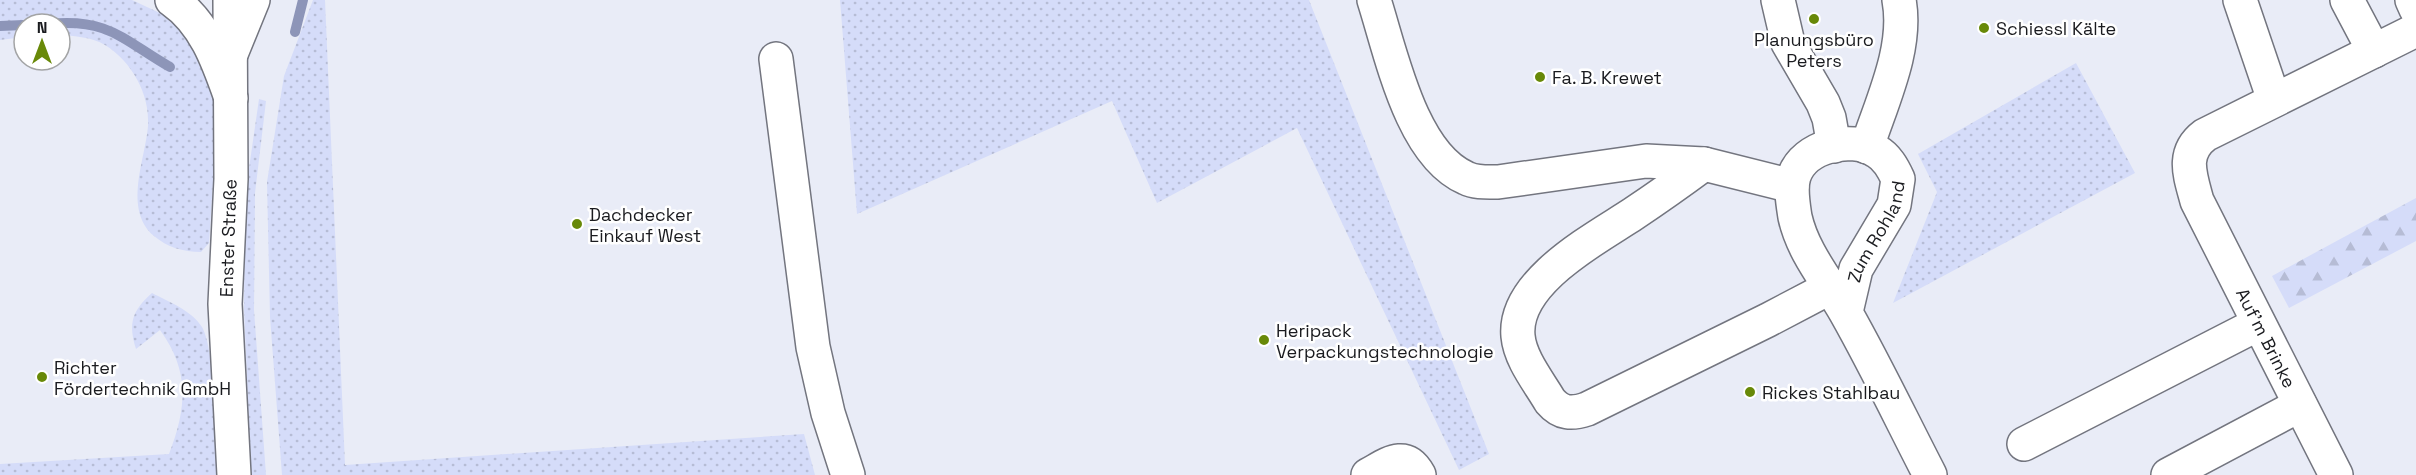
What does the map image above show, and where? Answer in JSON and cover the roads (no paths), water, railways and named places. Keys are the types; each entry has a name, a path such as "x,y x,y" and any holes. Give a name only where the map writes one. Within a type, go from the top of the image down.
{"main road":[{"path":"172,0 199,27 210,43 231,98"},
{"name":"Enster Straße","path":"230,0 231,179 225,304 234,475"},
{"path":"231,54 253,0"},
{"path":"1374,0 1412,115 1423,137 1449,169 1467,179 1498,182 1646,160 1704,164 1792,186 1794,176 1803,162 1823,149 1842,143 1867,147 1900,44 1903,17 1899,0"},
{"path":"1778,0 1788,43 1823,103 1829,118 1834,146"},
{"path":"2240,0 2274,100"},
{"path":"2347,0 2374,51"},
{"path":"2412,0 2416,9"},
{"name":"Auf'm Brinke","path":"2336,475 2197,201 2190,154 2195,143 2205,135 2416,30"},
{"path":"776,59 813,347 828,413 848,475"},
{"name":"Zum Rohland","path":"1838,300 1850,288 1856,269 1887,218 1898,190 1898,179 1886,158 1867,147"},
{"path":"1704,164 1567,258 1533,291 1520,320 1519,340 1526,359 1556,408 1565,412 1587,409 1768,320 1838,300"},
{"name":"Zum Rohland","path":"1792,186 1799,230 1815,265 1838,300 1930,475"},
{"path":"2024,444 2258,324"},
{"path":"2168,475 2300,405"},
{"path":"1368,475 1394,462 1405,460 1414,466 1419,475"}],"waterway":[{"path":"295,32 303,0"},
{"path":"72,23 87,24 114,33 170,67"},
{"path":"0,26 12,26"}],"place":[{"name":"Planungsbüro Peters","path":"1814,19"},
{"name":"Schiessl Kälte","path":"1984,28"},
{"name":"Fa. B. Krewet","path":"1540,77"},
{"name":"Dachdecker Einkauf West","path":"577,224"},
{"name":"Heripack Verpackungstechnologie","path":"1264,340"},
{"name":"Richter Fördertechnik GmbH","path":"42,377"},
{"name":"Rickes Stahlbau","path":"1750,392"}]}
